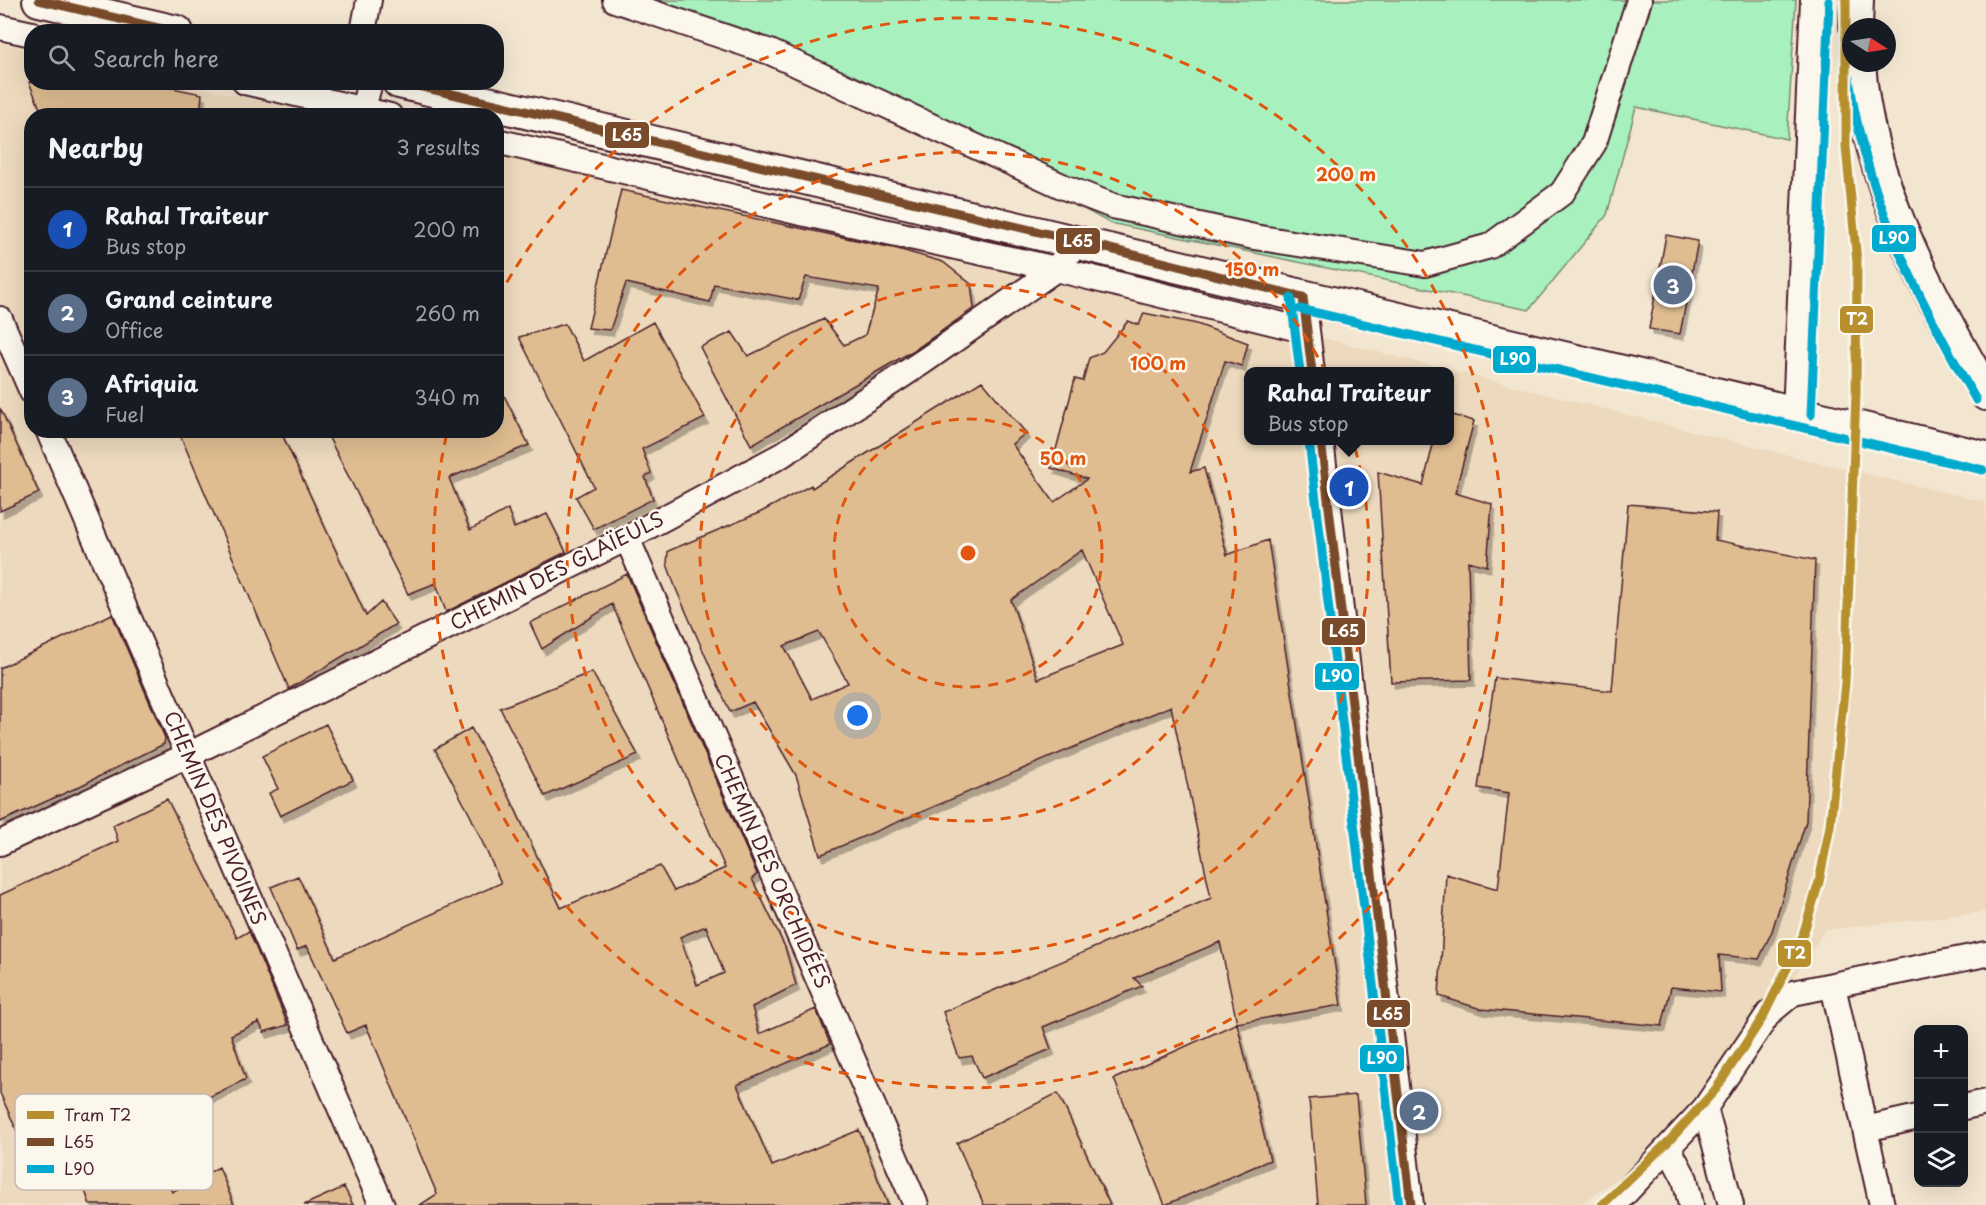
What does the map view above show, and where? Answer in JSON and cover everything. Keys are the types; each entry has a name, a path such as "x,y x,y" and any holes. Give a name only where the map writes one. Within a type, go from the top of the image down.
{"main road":[{"path":"39,0 142,24"},
{"path":"1800,414 1817,0"},
{"path":"1857,0 1857,18"},
{"path":"1860,72 1872,151 1896,215 1962,351 1986,394"},
{"path":"433,90 1078,241 1303,297 1986,458"}],"street":[{"path":"364,24 369,0"},
{"path":"615,0 770,52 1064,187 1113,206 1254,237 1425,264 1490,246 1562,193 1594,142 1639,0"},
{"path":"0,27 24,32"},
{"path":"363,108 368,90"},
{"path":"331,91 361,108"},
{"path":"504,142 1056,269 1306,331"},
{"path":"871,228 880,195"},
{"name":"CHEMIN DES GLAÏEULS","path":"0,843 188,755 627,538 780,456 915,367 1056,269 1078,241"},
{"path":"1303,297 1311,367"},
{"path":"0,319 24,374"},
{"name":"CHEMIN DES PIVOINES","path":"51,438 382,1205"},
{"path":"1322,445 1411,1205"},
{"name":"CHEMIN DES ORCHIDÉES","path":"627,538 916,1205"},
{"path":"1614,1205 1705,1108 1768,1013 1793,993 1986,954"},
{"path":"1833,986 1882,1205"},
{"path":"1968,1106 1986,1102"},
{"path":"1705,1108 1731,1205"},
{"path":"1865,1129 1914,1118"},
{"path":"1669,1149 1685,1179 1691,1205"}],"shaded area":[{"path":"0,43 24,48 24,90 210,90 293,108 24,108 24,438 504,438 504,156 1304,333 1439,367 1244,367 1244,445 1454,445 1454,371 1808,460 1986,502 1986,912 1825,930 1705,1116 1580,1205 0,1205"}],"green space":[{"path":"637,0 1796,0 1787,139 1636,107 1607,215 1529,310 1110,223 833,75"}],"building":[{"path":"32,90 183,90 202,94 201,108 40,108"},
{"path":"621,190 898,249 943,262 971,284 974,308 916,349 751,445 700,347 732,332 748,356 824,319 844,345 865,335 879,289 806,277 798,300 714,284 710,302 626,283 610,330 588,328"},
{"path":"1666,235 1698,241 1680,334 1649,329"},
{"path":"1144,313 1197,324 1248,343 1242,366 1225,361 1190,472 1204,468 1227,555 1268,540 1341,1005 1237,1023 1220,942 1134,978 1142,986 1043,1027 1051,1049 982,1078 972,1056 959,1058 943,1012 1211,898 1171,706 820,855 796,775 753,702 730,712 676,589 667,564 668,551 761,512 811,485 812,488 982,381 1026,433 1012,444 1054,502 1087,479 1051,468 1075,379 1083,381 1089,358 1103,352 1128,321 1139,325","holes":["1082,550 1123,645 1038,679 1011,600","819,632 848,683 812,699 784,646"]},
{"path":"653,322 705,418 642,449 651,473 645,477 653,499 594,529 576,497 594,487 519,337 565,324 584,361"},
{"path":"504,396 529,445 449,478 470,530 508,509 514,528 547,514 566,552 446,612 436,583 408,594 329,438 504,438"},
{"path":"0,408 39,493 0,511"},
{"path":"1454,415 1474,421 1455,493 1492,504 1487,566 1468,561 1471,680 1391,682 1378,472 1423,485 1433,445 1454,445"},
{"path":"181,438 284,438 366,616 381,602 396,624 289,689"},
{"path":"1628,504 1717,512 1715,540 1815,560 1806,821 1772,931 1759,959 1719,955 1721,992 1671,987 1662,1026 1481,1009 1439,996 1446,874 1498,889 1509,793 1478,788 1495,678 1612,691"},
{"path":"627,574 757,874 752,879 785,947 796,985 752,1007 759,1034 816,1009 830,1044 737,1085 772,1166 859,1130 888,1205 420,1205 437,1194 366,1025 347,1033 307,946 297,950 271,887 298,876 335,958 501,883 470,815 435,749 471,728 510,798 561,908 660,866 674,891 725,868 612,604 542,649 530,623","holes":["706,926 724,973 697,985 680,937"]},
{"path":"112,614 165,738 164,744 74,789 0,822 0,668"},
{"path":"592,672 638,755 545,796 500,708"},
{"path":"326,724 353,780 280,816 269,793 278,789 262,756"},
{"path":"167,799 237,938 249,931 288,1025 264,1032 259,1022 231,1035 246,1079 213,1095 15,1094 15,1127 0,1093 0,895 118,841 113,825"},
{"path":"1237,1023 1270,1160 1165,1205 1114,1079"},
{"path":"1058,1093 1110,1205 984,1205 957,1143"},
{"path":"1356,1095 1366,1205 1318,1205 1309,1099"},
{"path":"219,1167 234,1205 90,1205 85,1190 171,1190 172,1192 176,1190 213,1190 213,1170"},
{"path":"344,1187 353,1205 304,1205"}],"tram line":[{"name":"T2","path":"1602,1205 1670,1140 1716,1089 1763,1017 1802,938 1819,882 1830,826 1845,683 1856,394 1857,262 1846,147 1846,0"}],"transit line":[{"name":"L65","path":"39,0 141,24"},
{"name":"L90","path":"1811,415 1829,1"},
{"name":"L90","path":"1848,72 1865,155 1878,197 1912,279 1976,400"},
{"name":"L65","path":"435,90 1078,241 1303,297"},
{"name":"L65","path":"1303,297 1311,367"},
{"name":"L90","path":"1291,298 1299,367"},
{"name":"L90","path":"1300,309 1983,470"},
{"name":"L90","path":"1309,445 1399,1205"},
{"name":"L65","path":"1322,445 1411,1205"}],"place":[{"name":"Afriquia","path":"1673,285"},
{"name":"Rahal Traiteur","path":"1349,487"},
{"name":"Grand ceinture","path":"1419,1111"}]}
